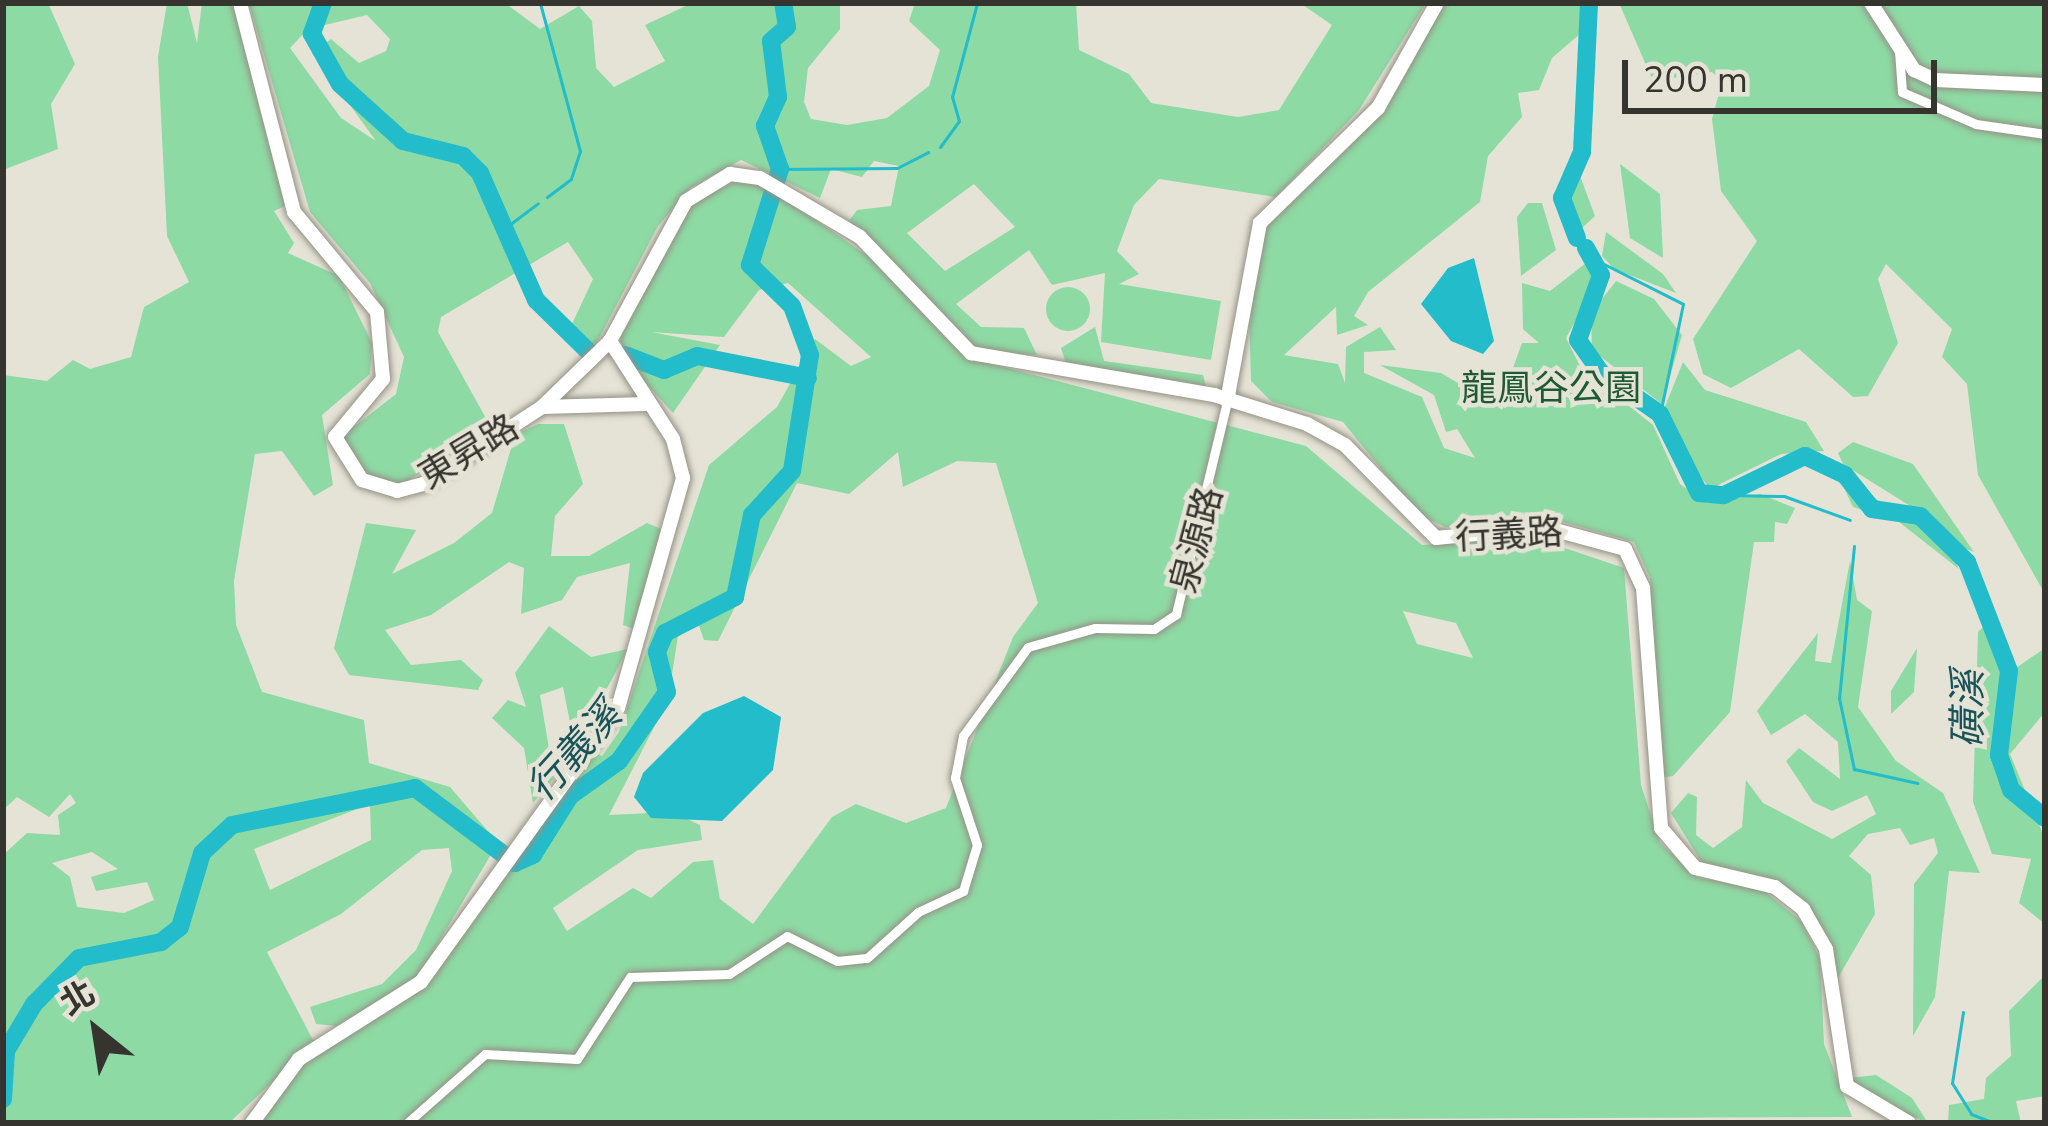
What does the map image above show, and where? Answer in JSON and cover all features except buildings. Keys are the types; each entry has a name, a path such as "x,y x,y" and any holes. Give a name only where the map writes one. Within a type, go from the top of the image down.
{"street":[{"name":"東昇路","path":"240,3 294,212 364,287 386,348 383,379 337,426 347,469 378,489 424,484 542,407 645,404"},
{"name":"泉源路","path":"406,1123 485,1054 578,1059 630,977 716,977 787,936 838,961 868,958 918,912 963,891 977,845 955,778 977,708 1028,647 1095,628 1154,629 1176,614 1227,401 1260,223 1378,108 1437,3"},
{"path":"1871,3 1899,51 1935,80 2045,85"},
{"path":"1899,51 1902,92 1976,124 2045,134"},
{"name":"行義路","path":"610,341 686,201 730,174 766,181 860,237 971,353 1227,401 1339,440 1436,538 1544,527 1625,549 1643,588 1661,828 1695,868 1775,887 1803,909 1826,949 1847,1086 1909,1123"},
{"path":"251,1123 280,1084 331,1036 421,982 617,708 682,496 678,452 610,341 542,407"}],"green space":[{"path":"3,3 48,3 75,64 51,104 58,149 3,170"},
{"path":"167,3 187,3 197,43 202,3 235,3 287,205 274,211 294,243 288,253 339,276 372,343 370,374 322,415 333,485 314,496 282,451 255,454 234,581 236,625 262,692 364,720 369,763 450,787 498,843 417,978 336,1026 316,1024 310,1007 382,984 416,950 452,871 449,848 422,850 341,914 267,952 314,1042 229,1123 3,1123 3,855 27,833 60,835 58,815 76,803 70,794 49,817 17,797 3,810 3,375 47,381 73,360 90,369 131,357 144,307 189,282 167,236 158,57","holes":["370,804 371,840 270,890 254,849","92,852 118,869 91,877 96,891 147,882 154,900 124,913 77,907 70,877 52,863"]},
{"path":"249,3 505,3 540,29 579,6 592,21 596,68 614,87 665,61 645,25 690,4 840,3 840,29 808,68 804,102 811,119 847,125 887,118 929,86 940,50 909,21 915,3 1076,3 1079,50 1129,74 1151,103 1238,117 1279,110 1332,25 1300,3 1426,3 1359,110 1276,197 1159,179 1134,205 1117,251 1139,274 1119,284 1221,301 1211,360 1101,342 1105,273 1052,285 1029,250 956,304 981,327 1024,328 1037,355 978,352 849,221 857,210 891,206 899,166 874,161 862,177 831,169 820,198 741,160 690,188 658,226 595,346 572,324 593,279 568,242 441,317 438,332 492,429 399,486 366,476 341,437 396,394 404,357 370,283 310,212","holes":["367,15 390,39 386,51 359,63 331,39 312,53 376,141 341,118 290,48 308,29","974,184 1015,227 945,271 907,233"]},
{"name":"龍鳳谷公園","path":"1444,3 1580,3 1588,27 1552,58 1539,90 1518,93 1522,117 1488,156 1480,202 1368,292 1354,316 1368,325 1337,335 1336,307 1284,355 1338,364 1345,383 1346,347 1380,327 1396,350 1364,352 1364,373 1422,397 1444,448 1475,458 1457,429 1446,432 1434,395 1380,365 1441,373 1475,393 1505,390 1522,343 1539,343 1523,329 1522,283 1550,291 1590,260 1597,282 1566,338 1581,368 1653,425 1680,484 1707,503 1760,494 1795,508 1787,524 1775,522 1774,542 1754,542 1730,712 1673,776 1660,778 1650,578 1634,542 1560,521 1445,527 1418,514 1343,422 1272,402 1251,381 1248,279 1267,225 1391,98"},
{"path":"1619,3 2045,3 2045,594 1978,475 1967,384 1942,357 1952,329 1886,264 1878,279 1898,343 1868,396 1853,397 1799,349 1731,388 1703,374 1693,339 1757,241 1721,191 1712,119 1722,82 1712,72 1653,81"},
{"path":"1620,164 1660,194 1663,258 1630,238"},
{"path":"1579,173 1595,216 1581,229 1566,209"},
{"path":"750,175 881,265 973,359 1306,446 1422,545 1538,539 1624,568 1641,785 1660,843 1697,877 1763,890 1802,922 1820,959 1824,1044 1852,1117 256,1123 304,1061 413,996 591,750 602,756 619,732 709,465 777,407 815,339 851,366 871,357 788,283 759,290 724,337 651,332 720,345 673,413 623,358 620,333 692,201","holes":["898,452 903,487 957,461 996,463 1038,603 1013,637 946,808 906,823 856,804 832,817 753,924 720,899 713,860 693,862 651,898 633,888 567,931 553,908 638,850 702,840 700,825 672,812 609,815 668,700 678,636 697,620 704,640 718,641 797,483 849,494","1403,611 1456,623 1473,658 1417,644"]},
{"path":"1528,203 1542,203 1556,250 1521,276 1517,217"},
{"path":"1606,232 1663,274 1676,293 1614,269 1602,256"},
{"path":"1616,281 1654,299 1682,335 1662,404 1592,350 1591,313"},
{"path":"1068,287 1083,294 1090,309 1083,324 1068,331 1053,324 1046,309 1053,294"},
{"path":"1095,327 1104,361 1203,375 1207,390 1067,367 1061,348"},
{"path":"1683,362 1705,390 1806,422 1824,451 1781,454 1710,489 1675,445 1664,409"},
{"path":"538,424 564,424 583,484 555,516 551,556 589,556 647,523 661,529 637,630 623,625 630,563 577,577 562,600 521,614 524,568 509,562 431,615 385,630 411,665 461,660 483,680 478,690 349,675 334,648 366,523 416,530 392,574 454,543 492,513 515,435"},
{"path":"1853,442 1913,464 1974,552 1943,539 1959,569 1899,522 1853,507 1843,486 1853,479 1882,504 1923,514 1843,464 1838,453"},
{"path":"1850,561 1857,600 1872,611 1858,707 1896,761 1943,793 1980,873 1949,871 1935,997 1913,1036 1914,884 1938,853 1934,838 1910,845 1900,828 1868,834 1849,856 1871,875 1875,914 1835,983 1821,926 1798,896 1702,863 1671,813 1688,793 1697,797 1696,835 1713,848 1742,827 1746,780 1763,803 1832,839 1876,814 1867,795 1832,811 1813,802 1786,761 1799,748 1840,779 1838,742 1805,714 1771,735 1757,711 1818,633 1815,661 1831,663"},
{"path":"1991,619 2016,668 2045,648 2045,712 2010,754 2045,839 2045,924 2019,903 2031,859 1992,854 1973,802 1978,632"},
{"path":"549,626 591,657 628,649 575,748 563,687 540,695 554,778 533,803 524,748 492,718 508,700 526,707 515,673"},
{"path":"1917,648 1914,692 1891,714 1891,691"},
{"path":"2045,975 2045,1096 2016,1101 2021,1123 1948,1123 1949,1105 1984,1099 1986,1078 2011,1056 2009,1011"},
{"path":"1876,1075 1912,1098 1928,1123 1855,1092 1850,1078"}],"water":[{"path":"1474,258 1494,341 1483,354 1451,341 1421,304 1448,268"},
{"path":"744,696 781,717 773,770 722,821 651,818 634,797 643,773 703,713"}],"waterway":[{"path":"323,3 312,34 340,84 403,141 463,156 480,173 536,300 589,352"},
{"path":"540,3 580,151 571,179 547,197"},
{"name":"行義溪","path":"3,1099 6,1051 34,1004 79,958 161,942 180,927 202,853 232,825 415,788 515,863 533,855 570,796 619,761 667,692 657,652 665,633 735,597 752,515 792,471 810,355 792,306 750,265 780,169 765,126 778,97 771,41 787,27 783,3"},
{"path":"940,147 959,121 952,97 977,3"},
{"name":"磺溪","path":"1577,238 1562,198 1582,152 1589,3"},
{"path":"780,169 897,168 928,152"},
{"path":"509,225 538,203"},
{"name":"磺溪","path":"1586,248 1601,275 1578,340 1600,372 1660,414 1699,493 1724,495 1805,456 1845,475 1872,509 1920,516 1967,562 2009,671 1999,755 2011,790 2045,818"},
{"path":"1600,262 1683,304 1660,414"},
{"path":"625,355 664,370 697,356 808,378"},
{"path":"1724,495 1784,496 1850,520"},
{"path":"1854,546 1839,698 1854,769 1917,783"},
{"path":"1963,1012 1952,1083 1971,1114 1994,1123"}]}
